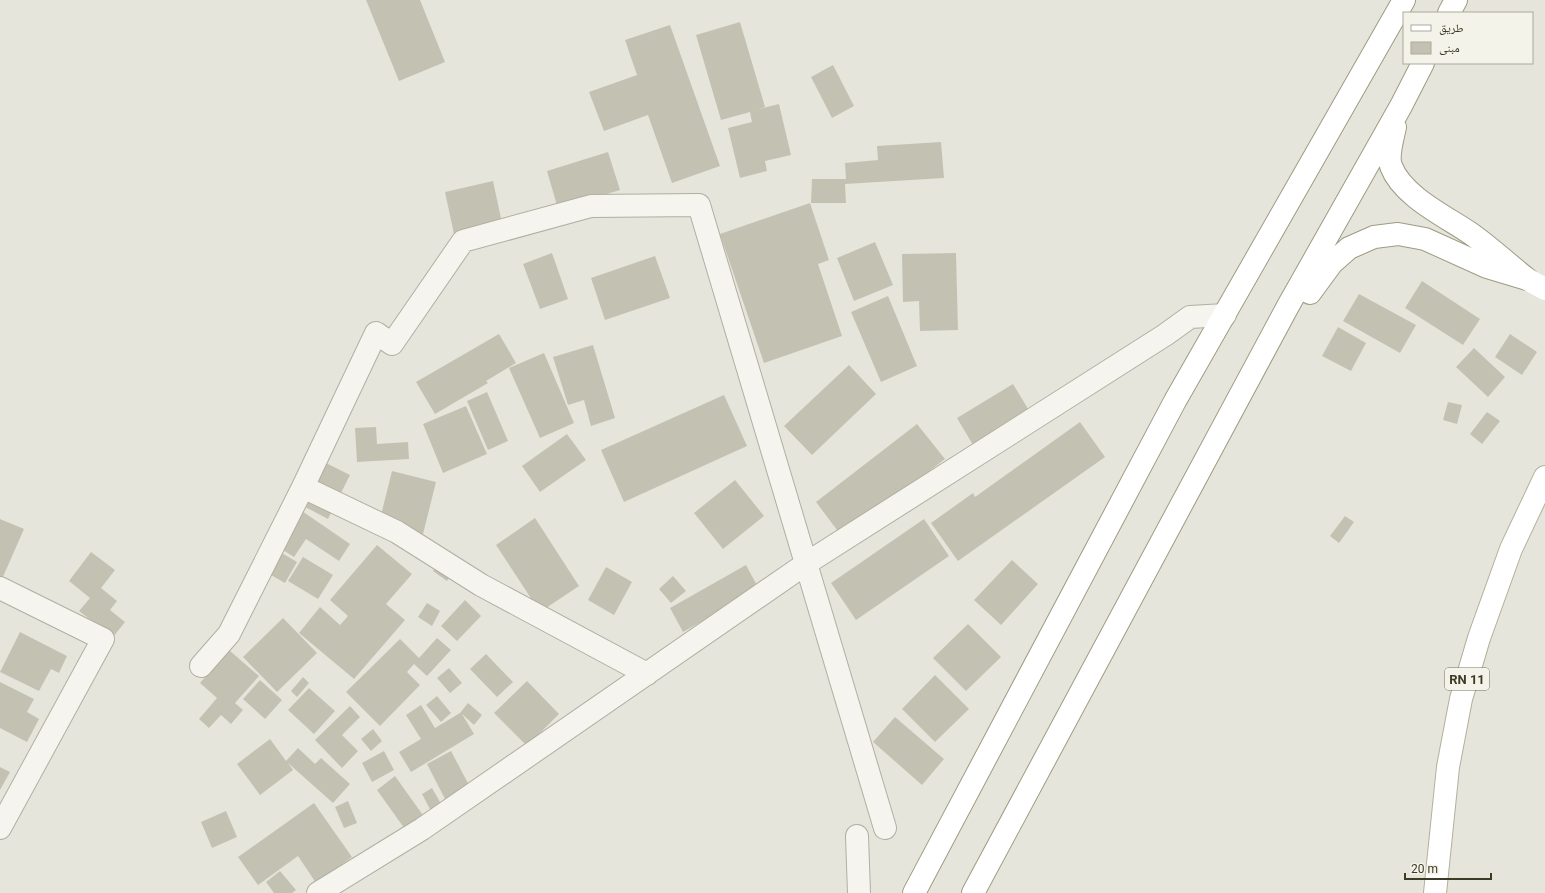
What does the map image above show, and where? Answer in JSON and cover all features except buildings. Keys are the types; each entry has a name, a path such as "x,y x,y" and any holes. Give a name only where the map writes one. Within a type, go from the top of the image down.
{"main road":[{"path":"914,893 1175,401 1404,0"},
{"path":"1450,12 1456,0"},
{"path":"973,893 1288,306 1423,64"},
{"path":"1401,106 1391,144 1390,165 1400,183 1418,198 1471,234 1536,284"},
{"path":"1182,504 1245,410 1306,299 1332,263 1349,248 1374,237 1398,234 1425,239 1487,268 1536,284"},
{"name":"RN 11","path":"1435,893 1448,767 1461,699 1479,638 1511,549 1545,477"}],"street":[{"path":"201,666 229,634 303,487 376,334 392,344 463,241 591,206 699,204 885,828"},
{"path":"318,893 422,829 807,563 1165,335 1190,317 1225,315"},
{"path":"303,487 397,532 481,585 647,674"},
{"path":"0,588 103,639 0,828"},
{"path":"856,836 859,893"}]}
